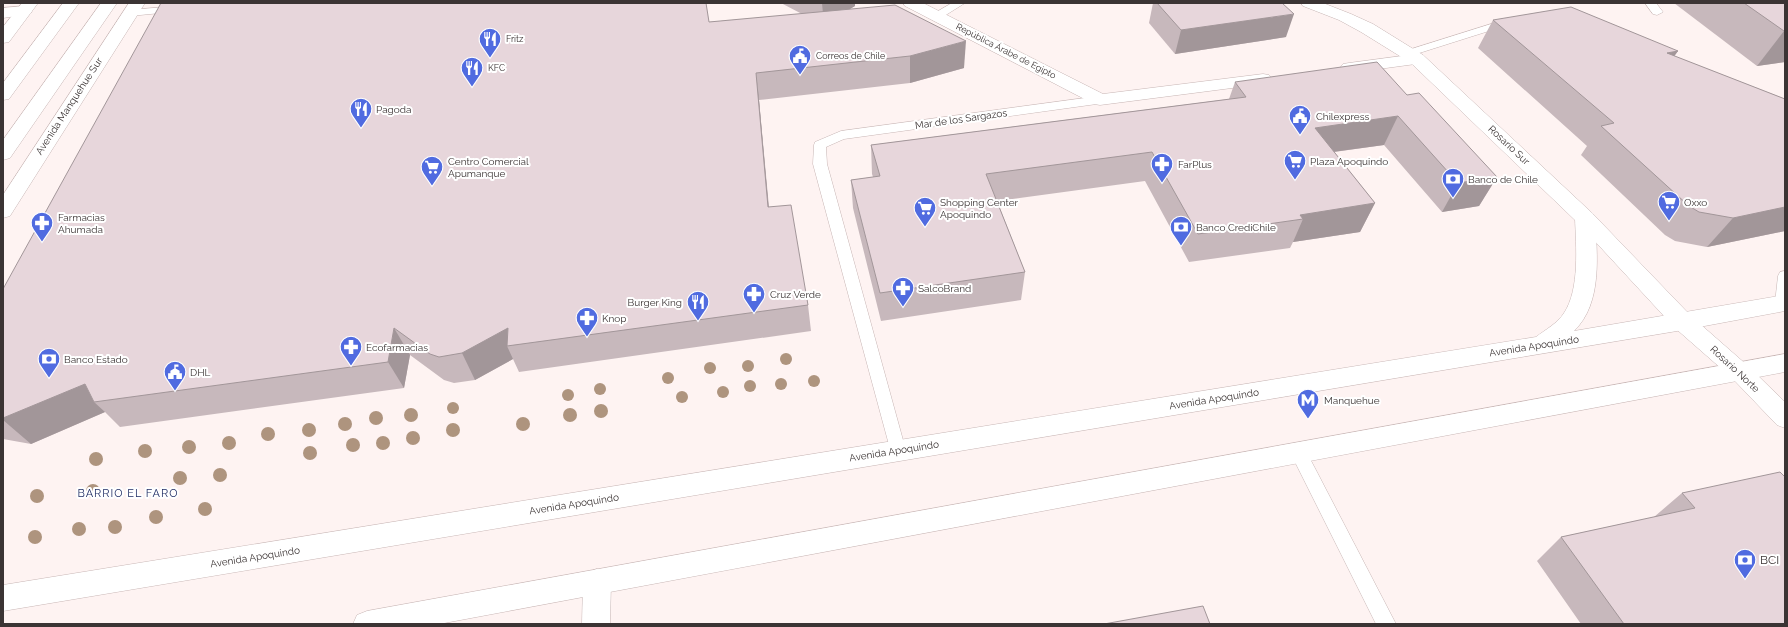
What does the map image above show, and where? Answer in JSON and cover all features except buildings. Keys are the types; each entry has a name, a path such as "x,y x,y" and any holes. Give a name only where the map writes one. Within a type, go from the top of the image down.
{"main road":[{"path":"3,95 71,3"},
{"path":"3,154 109,3"},
{"name":"República Árabe de Egipto","path":"912,3 1100,100"},
{"name":"Rosario Sur","path":"1309,3 1356,23 1413,56 1585,218 1683,322"},
{"name":"Avenida Manquehue Sur","path":"3,211 11,190 136,5"},
{"path":"3,13 27,7"},
{"path":"3,38 27,7"},
{"path":"1333,70 1413,56"},
{"name":"Mar de los Sargazos","path":"1100,100 1280,77"},
{"path":"1542,345 1572,319 1584,291 1587,262 1585,218"},
{"name":"Avenida Apoquindo","path":"3,598 1683,322 1783,303"},
{"name":"Rosario Norte","path":"1683,322 1740,372 1785,418"},
{"path":"367,624 1299,454 1785,363"},
{"path":"596,624 597,582"}],"lane":[{"path":"937,16 960,3"},
{"path":"136,5 191,8"},
{"path":"1413,56 1518,18"},
{"name":"Mar de los Sargazos","path":"898,451 820,164 820,145 841,135 1100,100"},
{"path":"1783,303 1785,276"},
{"path":"1299,454 1386,624"}],"place":[{"name":"Fritz","path":"490,58"},
{"name":"Correos de Chile","path":"800,76"},
{"name":"KFC","path":"472,88"},
{"name":"Pagoda","path":"361,128"},
{"name":"Chilexpress","path":"1300,136"},
{"name":"Plaza Apoquindo","path":"1295,180"},
{"name":"FarPlus","path":"1162,184"},
{"name":"Centro Comercial Apumanque","path":"432,186"},
{"name":"Banco de Chile","path":"1453,198"},
{"name":"Oxxo","path":"1669,222"},
{"name":"Shopping Center Apoquindo","path":"925,228"},
{"name":"Farmacias Ahumada","path":"42,242"},
{"name":"Banco CrediChile","path":"1181,246"},
{"name":"SalcoBrand","path":"903,308"},
{"name":"Cruz Verde","path":"754,314"},
{"name":"Burger King","path":"698,322"},
{"name":"Knop","path":"587,338"},
{"name":"Ecofarmacias","path":"351,366"},
{"name":"Banco Estado","path":"49,378"},
{"name":"DHL","path":"175,392"},
{"name":"Manquehue","path":"1308,420"},
{"name":"BCI","path":"1745,580"}],"district":[{"name":"BARRIO EL FARO","path":"128,493"}]}
